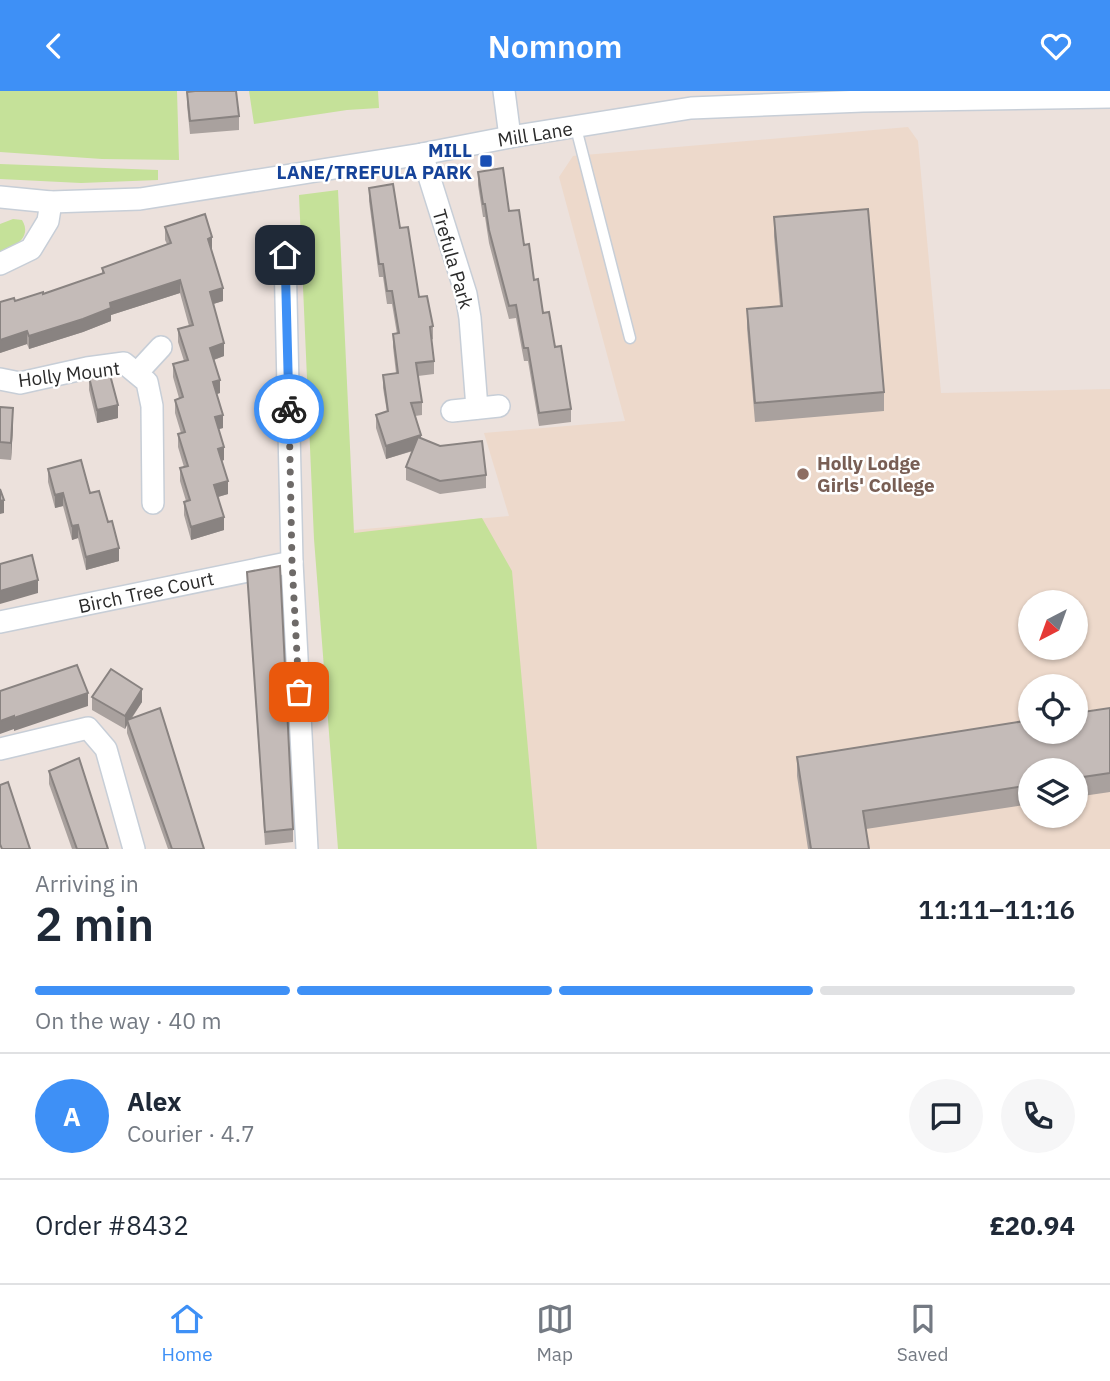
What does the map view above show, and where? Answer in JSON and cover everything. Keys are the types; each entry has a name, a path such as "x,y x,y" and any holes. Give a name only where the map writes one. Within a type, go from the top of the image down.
{"street":[{"path":"504,91 510,137"},
{"name":"Mill Lane","path":"0,197 51,202 140,199 576,128 691,99 863,101 1007,95 1110,97"},
{"name":"Trefula Park","path":"422,155 466,294 477,408"},
{"path":"0,264 31,250 48,221 51,202"},
{"path":"285,255 292,562 307,849"},
{"name":"Holly Mount","path":"136,373 161,347"},
{"name":"Holly Mount","path":"0,379 20,383 124,363 147,382 152,406 153,503"},
{"path":"452,411 499,406"},
{"name":"Birch Tree Court","path":"0,622 292,562"},
{"path":"0,749 88,728 106,749 134,849"}],"lane":[{"path":"576,128 630,338"}],"shaded area":[{"name":"Holly Lodge Girls' College","path":"908,127 918,141 941,393 1110,389 1110,849 373,849 354,530 509,516 484,433 625,421 559,177 573,156"}],"green space":[{"path":"0,91 177,91 179,160 102,159 0,152"},
{"path":"249,91 378,91 379,108 254,124"},
{"path":"0,164 158,170 158,180 81,183 0,179"},
{"path":"338,190 354,533 482,518 512,571 537,849 338,849 314,539 299,195"},
{"path":"13,219 22,220 25,232 16,245 0,255 0,224"}],"building":[{"path":"236,91 239,116 190,121 187,92"},
{"path":"503,168 509,211 519,210 524,245 529,244 534,280 538,279 543,313 549,312 555,347 561,346 571,409 539,413 528,348 524,348 516,305 509,306 489,230 478,172"},
{"path":"393,184 400,228 408,227 419,297 427,296 433,326 430,327 434,361 416,363 422,402 411,403 421,435 386,446 376,415 388,411 383,375 398,373 393,334 399,333 392,291 387,291 383,264 379,264 369,188"},
{"path":"868,209 884,392 755,403 747,309 782,306 774,217"},
{"path":"205,214 212,237 208,239 223,288 210,292 224,343 210,348 220,380 213,382 223,415 215,417 224,447 218,449 228,481 214,485 224,517 191,527 184,502 190,500 180,468 188,466 178,434 185,432 175,400 183,397 173,364 188,360 178,329 193,325 180,280 110,303 111,308 83,319 29,336 27,331 0,340 0,302 43,294 104,273 102,268 171,243 165,227"},
{"path":"109,371 118,405 97,410 89,377"},
{"path":"0,407 13,408 11,443 0,442"},
{"path":"418,437 440,446 482,441 486,475 440,481 406,467"},
{"path":"81,460 90,493 99,491 108,522 112,521 119,548 86,557 78,525 72,526 63,493 55,495 48,469"},
{"path":"32,555 38,580 0,591 0,564"},
{"path":"280,566 293,829 265,832 247,572"},
{"path":"77,665 88,693 0,721 0,691"},
{"path":"111,669 142,689 125,716 92,697"},
{"path":"160,708 204,849 172,849 127,720"},
{"path":"1110,708 1110,773 1088,776 1088,758 1018,758 1018,787 863,811 869,849 811,849 797,757 1018,722 1018,744 1088,744 1088,711"},
{"path":"79,758 108,849 77,849 49,771"},
{"path":"8,782 30,849 2,849 0,844 0,785"}],"way so far":[{"path":"289,409 292,562 299,692"}],"place":[{"name":"MILL LANE/TREFULA PARK","path":"486,161"},
{"name":"Holly Lodge Girls' College","path":"803,474"}],"route":[{"path":"285,255 289,409"}]}
